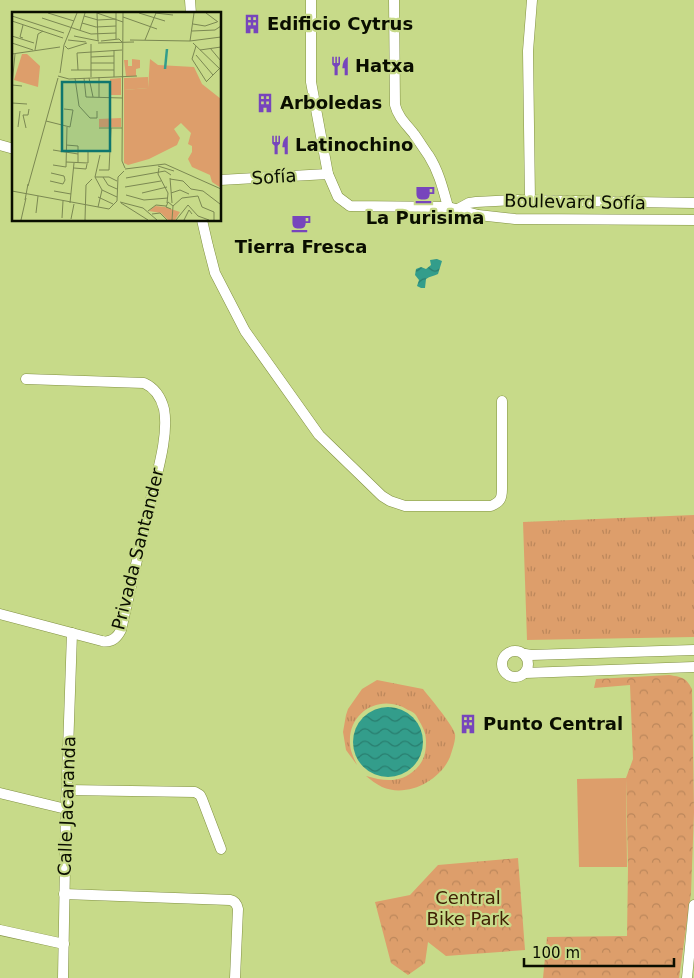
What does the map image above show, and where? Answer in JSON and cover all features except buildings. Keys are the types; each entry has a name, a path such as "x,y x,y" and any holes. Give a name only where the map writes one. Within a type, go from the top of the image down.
{"street":[{"path":"311,0 311,82 328,174"},
{"path":"394,0 397,111 430,158 453,208"},
{"path":"530,201 528,60 532,0"},
{"name":"Sofía","path":"221,180 328,174"},
{"name":"Boulevard Sofía","path":"328,174 338,197 350,206 453,208 478,216 514,219 694,220"},
{"name":"Boulevard Sofía","path":"453,208 476,202 514,200 694,203"},
{"path":"202,221 215,273 245,331 319,435 382,496 390,501 404,506 491,506 498,503 502,498 502,401"},
{"name":"Privada Santander","path":"26,379 144,383 151,386 161,400 164,410 165,430 163,445 121,630 115,638 107,642 72,633"},
{"path":"0,614 72,633"},
{"name":"Calle Jacaranda","path":"64,978 66,790 72,633"},
{"path":"525,654 529,664 525,673 519,677 511,677 506,674 502,664 505,655 515,651 531,655 694,650"},
{"path":"525,673 694,667"},
{"path":"66,790 195,792 202,799 221,849"},
{"path":"0,793 66,809"},
{"path":"64,894 230,900 236,903 238,909 235,978"},
{"path":"688,978 694,904"},
{"path":"0,930 64,944"}],"green space":[{"path":"694,515 694,637 527,640 523,522"},
{"path":"669,675 683,678 692,689 694,812 691,893 679,978 543,978 547,937 627,936 626,778 633,759 630,685 594,688 596,679"},
{"path":"377,680 423,689 446,718 455,734 450,757 445,766 431,780 412,789 392,790 380,786 366,776 386,780 398,779 410,774 421,763 426,750 425,734 417,716 411,711 388,703 368,708 355,722 351,732 351,749 357,765 346,750 343,732 348,709 362,689"},
{"path":"626,778 627,867 579,867 577,779"},
{"name":"Central Bike Park","path":"518,858 525,950 446,956 428,942 425,963 408,975 391,963 375,902 410,895 438,865"}],"water":[{"path":"437,259 442,261 438,274 426,279 425,288 417,286 419,280 415,275 416,269 421,267 426,269 431,265 430,260"},
{"path":"388,707 401,710 413,717 420,729 423,742 420,755 413,767 401,774 388,777 375,774 363,767 356,755 353,742 356,729 363,717 375,710"}],"place":[{"name":"Edificio Cytrus","path":"252,24"},
{"name":"Hatxa","path":"340,66"},
{"name":"Arboledas","path":"265,103"},
{"name":"Latinochino","path":"280,145"},
{"name":"La Purisima","path":"425,194"},
{"name":"Tierra Fresca","path":"301,223"},
{"name":"Punto Central","path":"468,724"}]}
